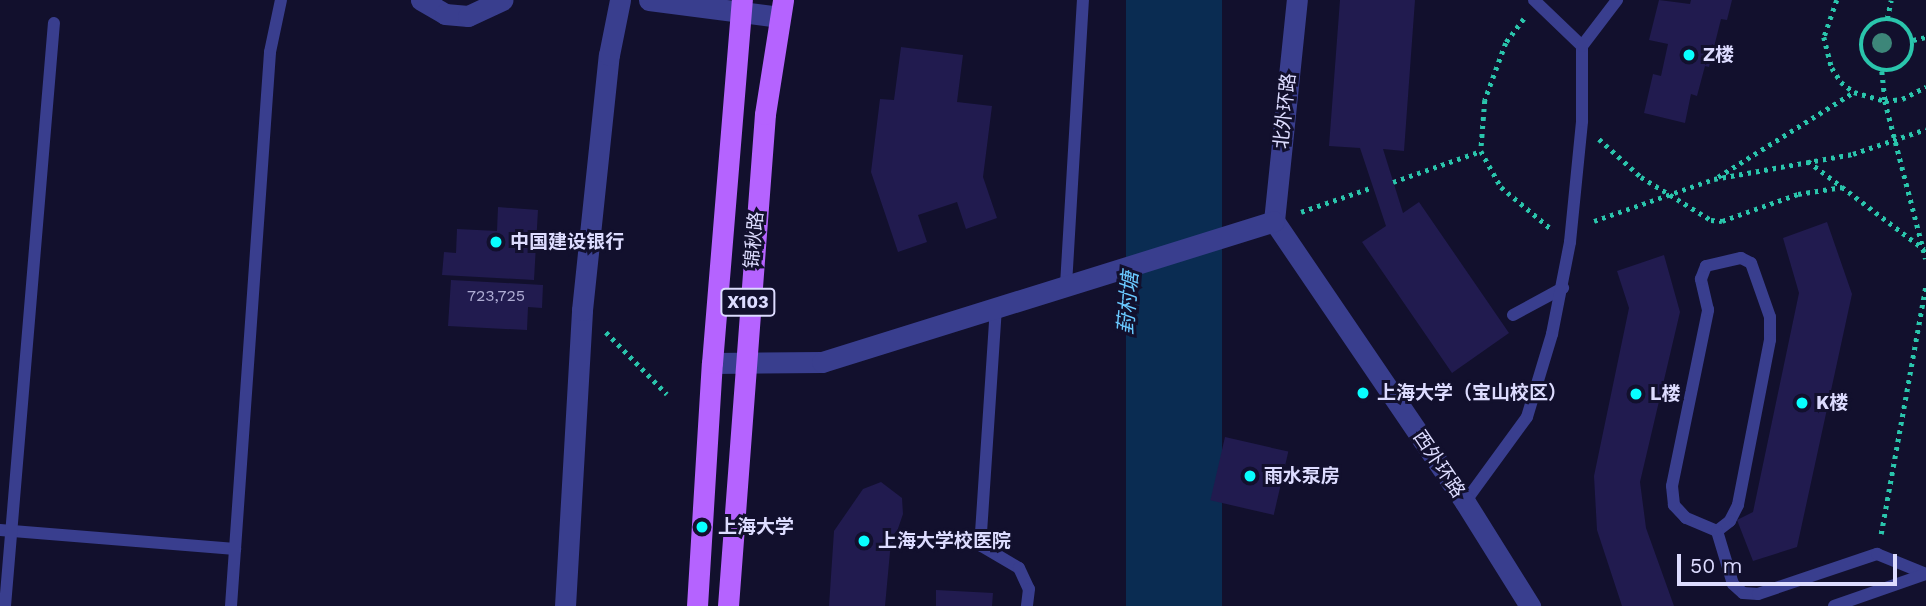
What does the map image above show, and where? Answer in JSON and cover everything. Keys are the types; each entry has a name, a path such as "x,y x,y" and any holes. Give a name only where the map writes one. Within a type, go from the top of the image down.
{"main road":[{"name":"锦秋路","path":"697,606 712,363 741,6"},
{"name":"锦秋路","path":"728,606 743,363 765,114 781,9"}],"street":[{"path":"421,0 445,14 468,16 503,0"},
{"path":"565,606 582,310 609,55 620,0"},
{"path":"649,0 781,9"},
{"name":"北外环路","path":"1273,221 1297,0"},
{"path":"712,363 822,362 1273,221"},
{"name":"西外环路","path":"1273,221 1465,502 1530,606"}],"lane":[{"path":"231,606 270,52 281,0"},
{"path":"1066,285 1083,0"},
{"path":"1465,502 1527,417 1563,288 1570,242 1582,121 1582,46 1617,0"},
{"path":"1536,1 1582,46"},
{"path":"5,606 6,530 54,23"},
{"path":"1741,258 1751,263 1770,317 1770,340 1738,505 1730,521 1717,531 1686,518 1674,505 1672,486 1708,310 1701,279 1706,266 1741,258"},
{"path":"1513,315 1563,288"},
{"path":"996,307 980,545 1019,568 1029,589 1027,606"},
{"path":"6,530 235,549"},
{"path":"1717,531 1733,584 1750,594 1877,554 1926,574 1834,606"}],"path":[{"path":"1837,0 1826,20 1826,53 1841,82 1854,92 1885,101 1902,99 1926,87"},
{"path":"1887,19 1891,0"},
{"path":"1536,1 1506,43 1485,100 1481,151 1501,187 1570,242"},
{"path":"1887,19 1902,23 1913,40 1909,60 1902,67 1882,71 1865,60 1861,40 1872,23 1887,19"},
{"path":"1913,40 1926,37"},
{"path":"1882,71 1885,101 1898,139 1926,259"},
{"path":"1714,179 1854,92"},
{"path":"1588,210 1587,223 1714,179 1853,154 1926,129"},
{"path":"1594,148 1595,135 1667,196 1695,214 1722,222 1798,194 1842,187"},
{"path":"1393,182 1481,151"},
{"path":"1808,161 1925,250"},
{"path":"1273,221 1373,187"},
{"path":"1877,554 1926,283"},
{"path":"582,310 667,394"}],"water":[{"name":"葑村塘","path":"1126,0 1222,0 1222,606 1126,606"}],"building":[{"path":"1340,0 1415,0 1404,151 1383,149 1403,213 1419,202 1509,333 1452,373 1362,242 1386,226 1360,148 1329,146"},
{"name":"Z楼","path":"1659,0 1690,4 1691,0 1732,0 1727,20 1721,19 1709,67 1705,66 1697,96 1691,94 1685,123 1644,113 1653,74 1661,76 1668,44 1649,40"},
{"path":"901,47 963,55 957,102 992,106 983,177 997,218 966,229 957,202 918,215 927,242 898,252 871,172 880,99 894,100"},
{"name":"中国建设银行","path":"498,207 538,210 534,280 442,275 444,252 456,253 457,229 497,231"},
{"name":"K楼","path":"1827,222 1852,294 1797,547 1753,561 1737,520 1753,512 1799,293 1783,238"},
{"name":"L楼","path":"1664,255 1680,312 1640,482 1646,528 1674,606 1622,606 1597,530 1594,476 1629,308 1617,271"},
{"path":"451,280 543,285 542,308 528,307 527,330 448,326"},
{"name":"雨水泵房","path":"1225,437 1288,452 1274,515 1210,500"},
{"name":"上海大学校医院","path":"881,482 902,498 903,514 890,552 885,606 829,606 834,531 863,489"},
{"path":"936,590 993,593 992,606 936,606"}],"place":[{"name":"Z楼","path":"1689,55"},
{"name":"中国建设银行","path":"496,242"},
{"name":"上海大学（宝山校区）","path":"1363,393"},
{"name":"L楼","path":"1636,394"},
{"name":"K楼","path":"1802,403"},
{"name":"雨水泵房","path":"1250,476"},
{"name":"上海大学","path":"702,527"},
{"name":"上海大学校医院","path":"864,541"}]}
